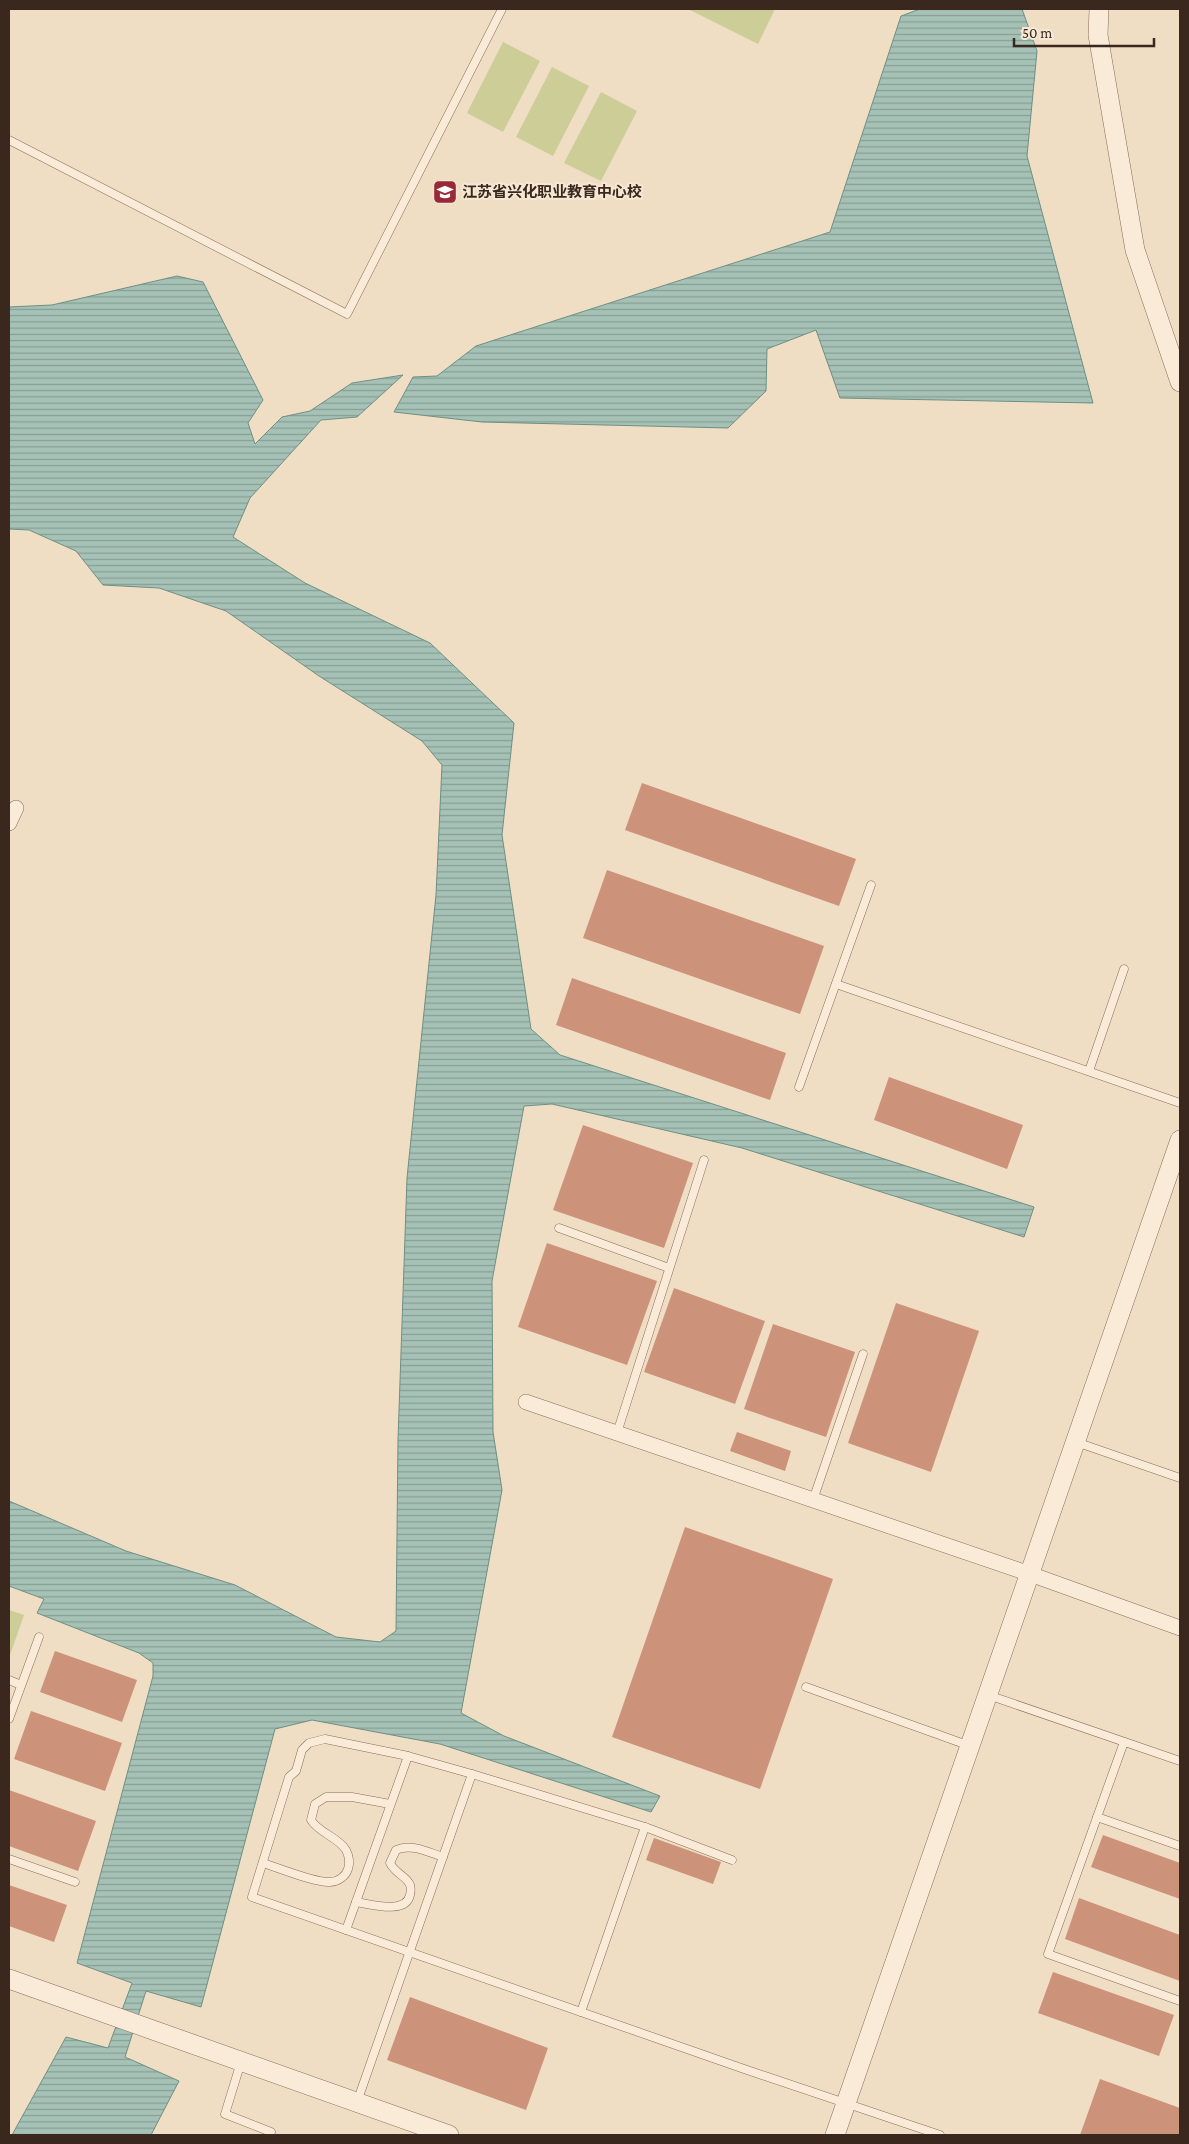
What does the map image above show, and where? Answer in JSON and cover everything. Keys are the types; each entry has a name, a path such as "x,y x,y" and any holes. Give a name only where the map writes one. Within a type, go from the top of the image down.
{"street":[{"path":"1099,9 1098,35 1135,250 1180,382"},
{"path":"9,823 16,808"},
{"path":"835,2135 1180,1140"},
{"path":"526,1402 1030,1574 1180,1628"},
{"path":"9,1978 449,2135"}],"lane":[{"path":"9,140 347,314 502,9"},
{"path":"799,1086 872,885"},
{"path":"1089,1071 1124,970"},
{"path":"836,984 1180,1103"},
{"path":"617,1433 704,1160"},
{"path":"559,1228 669,1268"},
{"path":"813,1500 863,1354"},
{"path":"1076,1442 1180,1478"},
{"path":"9,1719 38,1637"},
{"path":"9,1680 21,1685"},
{"path":"806,1687 970,1746"},
{"path":"988,1695 1180,1761"},
{"path":"732,1860 645,1827 472,1774 408,1756 325,1739 309,1743 302,1750 296,1771 289,1777 252,1897 747,2070 847,2102 940,2135"},
{"path":"1124,1742 1048,1954 1180,2001"},
{"path":"346,1930 408,1756"},
{"path":"357,2102 472,1774"},
{"path":"263,1863 319,1881 331,1882 342,1878 348,1871 349,1861 345,1849 316,1829 310,1820 315,1804 326,1797 352,1797 390,1804"},
{"path":"1097,1817 1180,1846"},
{"path":"581,2012 645,1827"},
{"path":"356,1902 391,1906 403,1905 409,1899 411,1892 409,1883 395,1871 390,1863 396,1850 404,1847 414,1848 443,1857"},
{"path":"9,1859 75,1882"},
{"path":"241,2061 225,2114 271,2132 270,2135"}],"green space":[{"path":"688,9 775,9 758,44"},
{"path":"503,42 540,61 503,132 467,113"},
{"path":"552,67 589,86 553,156 516,137"},
{"path":"601,92 637,111 601,181 564,163"},
{"path":"9,1610 24,1615 9,1658"}],"shaded area":[{"path":"920,9 1022,9 1037,51 1027,156 1093,403 840,398 816,330 767,349 766,391 728,428 482,422 394,412 413,377 437,376 476,346 830,232 901,16"},
{"path":"177,276 203,282 263,400 248,423 255,444 282,417 310,411 352,383 403,375 357,417 321,420 250,498 233,537 305,583 430,643 514,723 502,835 531,1029 560,1055 1034,1207 1024,1237 742,1148 552,1104 524,1106 492,1281 493,1432 502,1490 461,1713 504,1736 660,1796 651,1812 440,1744 312,1720 275,1729 201,2007 146,1991 125,2057 179,2081 151,2135 12,2135 66,2037 108,2048 132,1983 77,1963 153,1676 153,1663 139,1653 37,1613 44,1599 9,1586 9,1501 126,1551 235,1585 336,1637 380,1642 396,1631 398,1440 407,1178 436,895 442,765 422,741 319,676 226,611 159,588 103,585 76,551 29,530 9,529 9,307 52,305"}],"building":[{"path":"642,783 856,859 839,906 625,830"},
{"path":"607,870 824,946 800,1014 583,938"},
{"path":"572,978 786,1053 770,1100 556,1025"},
{"path":"889,1077 1023,1125 1007,1169 874,1120"},
{"path":"583,1125 693,1163 664,1248 553,1210"},
{"path":"547,1243 657,1281 627,1365 518,1327"},
{"path":"674,1288 765,1321 735,1404 644,1372"},
{"path":"896,1303 979,1331 931,1472 848,1443"},
{"path":"773,1324 855,1352 826,1437 744,1409"},
{"path":"737,1432 791,1451 785,1471 730,1451"},
{"path":"685,1527 833,1579 760,1789 612,1737"},
{"path":"55,1651 137,1680 122,1722 40,1692"},
{"path":"31,1711 122,1743 105,1791 14,1759"},
{"path":"9,1790 96,1821 78,1871 9,1846"},
{"path":"1103,1835 1180,1863 1180,1899 1091,1867"},
{"path":"654,1838 721,1862 713,1884 646,1860"},
{"path":"9,1885 67,1905 54,1942 9,1926"},
{"path":"1079,1898 1180,1935 1180,1981 1065,1939"},
{"path":"1053,1972 1174,2015 1159,2056 1038,2013"},
{"path":"410,1997 548,2048 526,2110 387,2060"},
{"path":"1100,2079 1180,2108 1180,2135 1080,2135"}],"place":[{"name":"江苏省兴化职业教育中心校","path":"445,192"}]}
